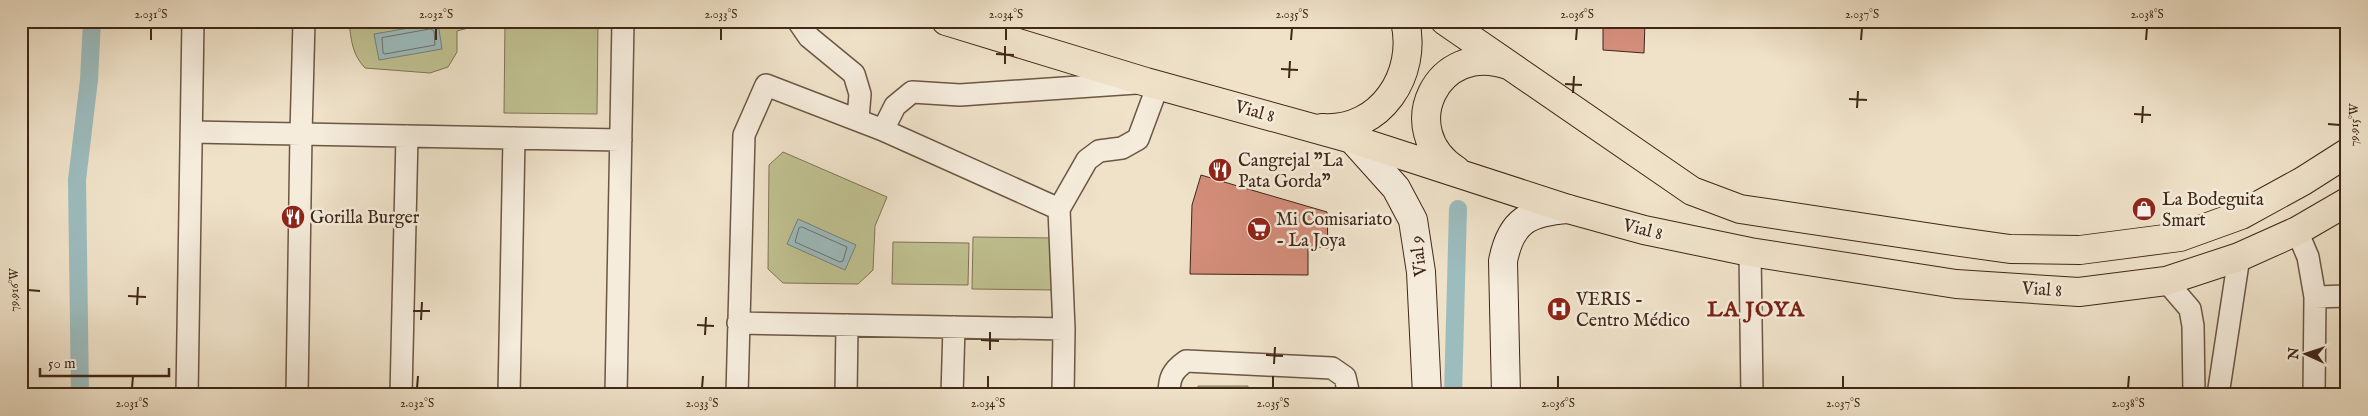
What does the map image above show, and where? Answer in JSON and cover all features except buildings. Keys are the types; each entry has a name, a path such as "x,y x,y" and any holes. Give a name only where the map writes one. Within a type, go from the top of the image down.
{"main road":[{"name":"Vial 8","path":"946,21 1152,84 1352,139 1568,208 1644,230 1750,252 1956,284 2079,292 2166,281 2239,257 2297,232 2347,202"},
{"path":"1301,124 1329,128 1343,127 1356,123 1380,109 1398,87 1406,68 1409,47 1405,21"},
{"path":"1445,21 1692,191 1740,209 2010,249 2080,250 2180,237 2241,214 2303,181 2347,153"},
{"path":"1468,175 1446,164 1432,145 1426,121 1429,98 1442,77 1462,64 1486,60 1509,66"}],"street":[{"path":"187,395 193,21"},
{"path":"297,395 304,21"},
{"path":"616,395 623,21"},
{"path":"798,21 809,37 854,74 860,94 858,119"},
{"path":"883,130 894,106 912,92 960,96 1152,84 1138,140 1122,148 1099,151 1087,160 1059,209 1064,329 1063,395"},
{"path":"737,395 744,135 766,85 858,119 1059,209"},
{"path":"192,132 621,140"},
{"path":"401,395 407,136"},
{"path":"508,395 514,138"},
{"name":"Vial 9","path":"1352,139 1396,188 1413,220 1421,272 1426,395"},
{"path":"1506,395 1503,261 1506,246 1512,233 1529,216 1542,211 1568,208"},
{"path":"2297,232 2308,257 2315,297 2314,395"},
{"path":"1750,252 1752,395"},
{"path":"2218,395 2239,257"},
{"path":"2166,281 2190,309 2193,326 2194,395"},
{"path":"2315,297 2347,296"},
{"path":"738,323 1064,329"},
{"path":"846,395 848,325"},
{"path":"952,395 954,327"},
{"path":"1169,395 1169,380 1174,370 1186,361 1332,368 1345,377 1349,395"}],"green space":[{"path":"349,21 475,21 476,26 457,31 457,52 448,67 430,73 365,68 355,52"},
{"path":"505,21 598,21 597,114 504,113"},
{"path":"783,152 887,197 875,226 873,270 858,284 783,283 768,269 769,165"},
{"path":"973,237 1054,238 1054,290 972,289"},
{"path":"893,242 969,243 968,285 892,284"},
{"path":"1198,386 1248,386 1248,395 1198,395"}],"water":[{"path":"438,23 442,49 379,60 374,34"},
{"path":"798,219 856,245 845,270 787,244"}],"waterway":[{"path":"80,395 77,180 89,80 92,21"},
{"path":"1453,395 1458,209"}],"place":[{"name":"Cangrejal \"La Pata Gorda\"","path":"1220,170"},
{"name":"La Bodeguita Smart","path":"2144,209"},
{"name":"Gorilla Burger","path":"293,217"},
{"name":"Mi Comisariato - La Joya","path":"1259,229"},
{"name":"VERIS - Centro Médico","path":"1559,309"}],"district":[{"name":"LA JOYA","path":"1756,308"}]}
